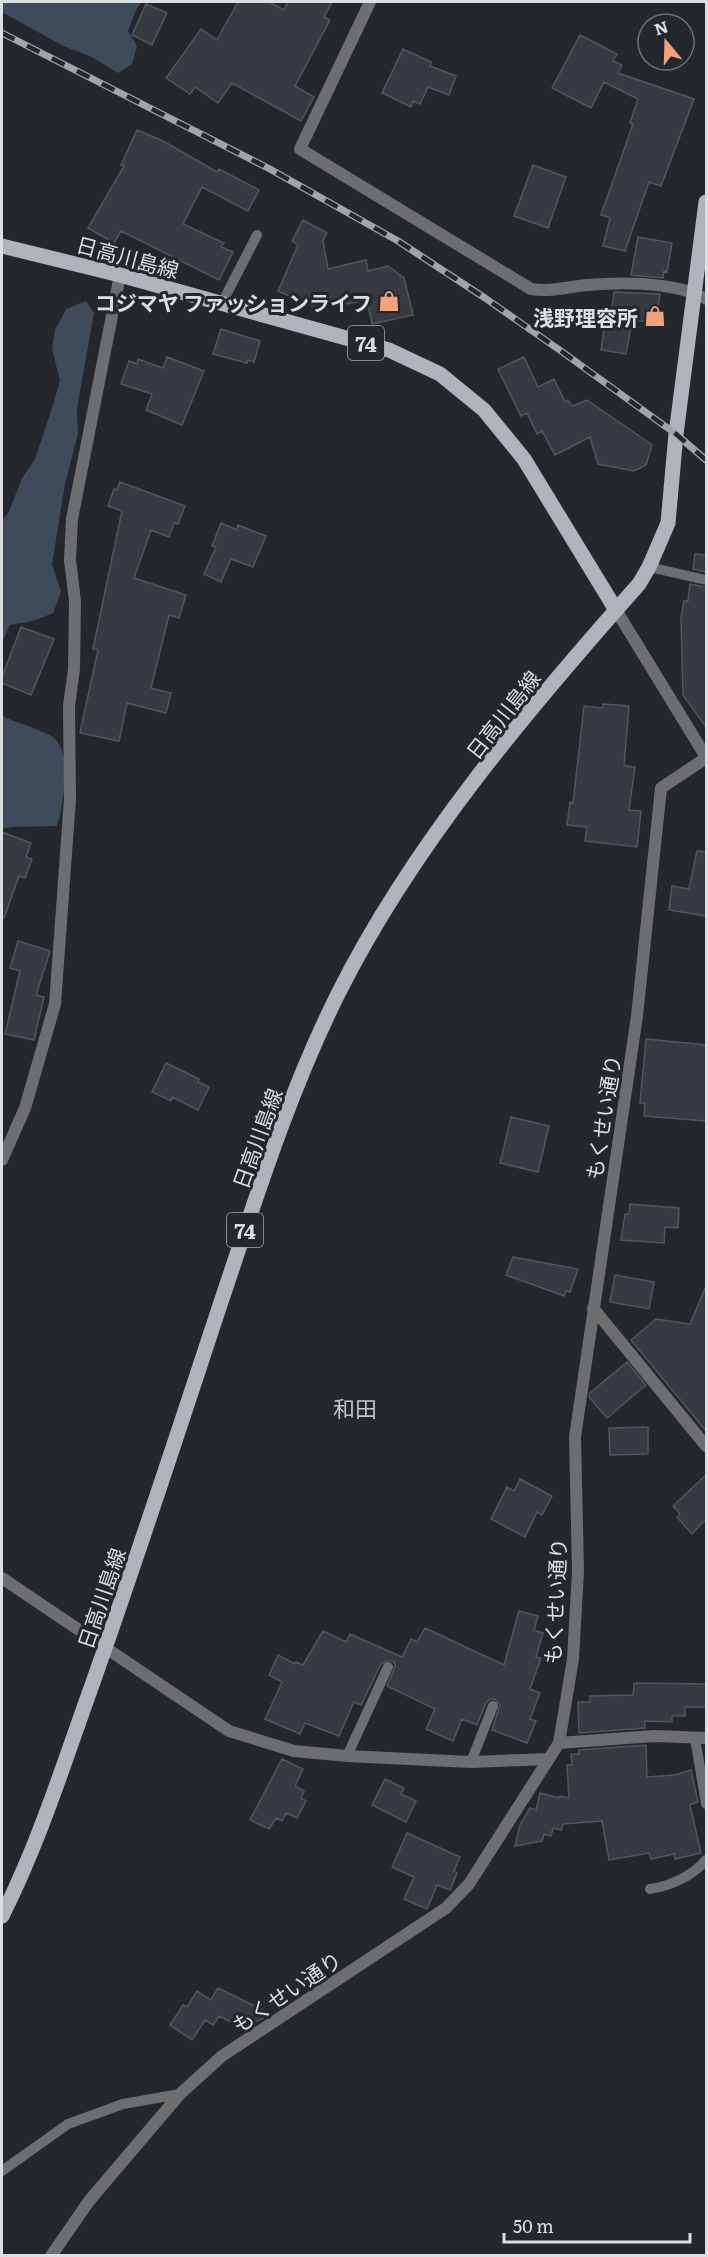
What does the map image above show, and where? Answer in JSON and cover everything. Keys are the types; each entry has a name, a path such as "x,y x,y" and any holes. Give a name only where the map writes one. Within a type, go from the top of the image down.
{"main road":[{"name":"日高川島線","path":"2,1916 41,1826 105,1648 267,1166 300,1080 339,993 391,899 456,807 540,698 639,584 668,523 700,296 706,202"},
{"name":"日高川島線","path":"2,246 120,275 389,350 440,374 484,410 524,459 616,610"}],"street":[{"path":"370,2 300,149 531,289 547,292 586,285 630,284 674,286 700,296"},
{"path":"2,1160 25,1108 55,1004 70,799 69,706 74,669 75,601 70,560 72,519 120,275"},
{"path":"616,610 706,758"},
{"name":"もくせい通り","path":"51,2256 89,2200 180,2094 222,2056 446,1908 469,1884 559,1743 573,1659 578,1571 575,1437 637,1016 661,788 706,758"},
{"path":"593,1308 706,1446"},
{"path":"2,1578 229,1731 294,1751 347,1756 471,1762 549,1759"},
{"path":"559,1743 654,1736 701,1738"}],"lane":[{"path":"222,303 256,235"},
{"path":"649,567 706,580"},
{"path":"347,1756 388,1667"},
{"path":"471,1762 493,1706"},
{"path":"701,1738 706,1804"},
{"path":"650,1889 668,1887 702,1866 706,1860"},
{"path":"2,2171 69,2124 123,2104 180,2094"}],"shaded area":[{"path":"2,2 142,2 137,8 128,31 137,46 132,64 118,73 90,56 63,46 2,12"},
{"path":"86,301 94,313 77,408 78,434 65,484 52,564 61,592 53,613 33,621 10,625 2,642 2,520 8,514 22,478 35,459 60,381 52,349 55,330 66,309"},
{"path":"2,714 6,718 54,738 60,746 65,780 57,826 2,829"}],"building":[{"path":"238,2 269,2 284,10 288,2 332,2 324,17 330,20 295,86 314,97 301,121 232,83 218,103 195,87 190,94 166,78 201,29 217,40"},
{"path":"146,4 167,13 152,45 132,35"},
{"path":"580,35 617,54 613,61 622,65 618,73 694,99 661,186 649,182 625,251 603,246 610,218 601,215 633,124 630,123 638,99 604,82 591,108 552,88"},
{"path":"403,49 431,62 430,66 456,76 449,95 428,87 420,104 413,101 411,107 382,93"},
{"path":"137,130 163,141 217,172 219,169 259,190 248,211 202,187 183,224 224,243 221,247 233,252 219,280 121,231 114,243 88,228 124,166 121,165"},
{"path":"533,165 566,177 548,228 514,216"},
{"path":"303,220 327,233 323,241 328,269 366,260 368,271 388,266 404,278 413,315 372,324 367,300 347,304 345,299 312,306 278,291 298,245 292,241"},
{"path":"638,237 672,243 667,272 664,271 663,278 631,275"},
{"path":"614,292 660,294 656,323 632,320 626,354 601,350 605,323 610,324"},
{"path":"221,329 260,341 254,362 248,360 247,363 213,354"},
{"path":"167,357 204,371 182,425 146,410 152,394 121,384 129,361 137,364 138,359 163,368"},
{"path":"524,357 538,387 554,379 565,402 568,400 572,406 587,400 652,445 646,465 634,471 598,464 590,437 555,455 542,431 537,434 527,413 521,416 498,369"},
{"path":"120,482 185,506 178,524 174,523 169,537 151,530 134,578 186,595 179,618 169,615 151,688 171,693 166,713 127,703 119,741 80,733 98,650 93,649 122,511 108,506 114,489 117,490"},
{"path":"221,523 237,530 238,525 266,536 253,567 231,559 221,582 204,574 216,547 212,546"},
{"path":"695,554 706,555 706,572 693,569"},
{"path":"690,584 706,587 706,727 683,695 681,618 684,601 688,601"},
{"path":"21,627 54,639 31,695 2,683 2,677"},
{"path":"603,704 629,706 624,766 635,767 629,810 641,811 637,847 585,841 587,827 567,825 570,802 573,803 584,706 603,708"},
{"path":"2,832 31,843 26,857 32,859 25,878 19,876 4,918 2,918"},
{"path":"697,851 706,852 706,916 669,910 672,886 689,889"},
{"path":"18,941 50,951 36,995 44,997 34,1040 5,1034 20,971 10,968"},
{"path":"646,1039 706,1045 706,1121 644,1116 645,1103 640,1103"},
{"path":"166,1063 199,1079 198,1082 209,1087 198,1110 172,1097 171,1101 152,1092"},
{"path":"511,1117 549,1126 538,1172 500,1163"},
{"path":"630,1204 679,1208 678,1228 665,1227 664,1243 621,1240 625,1214 629,1214"},
{"path":"513,1257 578,1269 570,1292 566,1291 564,1296 506,1275"},
{"path":"615,1275 654,1282 649,1309 610,1302"},
{"path":"706,1286 706,1431 631,1340 656,1319 690,1324"},
{"path":"627,1362 646,1385 607,1418 589,1397 590,1393"},
{"path":"648,1427 648,1454 610,1455 609,1428"},
{"path":"706,1475 706,1519 692,1534 677,1517 680,1514 673,1506"},
{"path":"520,1479 552,1496 542,1515 537,1512 525,1537 491,1519 507,1487 514,1491"},
{"path":"519,1611 538,1616 534,1630 543,1633 536,1657 541,1658 530,1689 540,1693 530,1719 536,1721 527,1743 492,1730 500,1705 495,1699 486,1703 477,1725 462,1719 453,1741 426,1729 435,1709 387,1686 395,1667 394,1662 388,1660 381,1664 361,1705 354,1702 339,1736 305,1723 300,1734 265,1719 282,1682 269,1675 278,1655 295,1664 296,1662 303,1665 323,1631 346,1642 350,1634 402,1657 411,1639 417,1642 425,1628 504,1665"},
{"path":"634,1683 706,1684 706,1707 685,1707 685,1716 672,1716 672,1722 645,1721 645,1728 579,1733 578,1702 590,1702 590,1696 633,1695"},
{"path":"646,1745 647,1777 675,1775 691,1770 698,1802 690,1805 701,1853 675,1859 674,1854 651,1859 649,1853 609,1860 602,1821 563,1824 561,1830 553,1828 551,1836 544,1834 542,1841 515,1846 520,1825 530,1808 536,1810 540,1793 569,1798 567,1765 572,1765 571,1754 579,1754 579,1750"},
{"path":"282,1759 303,1769 295,1786 304,1791 301,1798 306,1801 297,1818 286,1813 282,1821 276,1818 269,1829 250,1820"},
{"path":"385,1779 404,1788 401,1794 416,1801 406,1822 372,1805"},
{"path":"407,1833 460,1857 450,1890 437,1885 427,1909 404,1899 414,1877 392,1867"},
{"path":"218,1988 271,2014 243,2028 219,2016 213,2025 205,2020 192,2040 170,2025 183,2005 187,2007 197,1991 211,2000"}],"railway":[{"path":"2,33 268,168 398,241 561,351 676,434 706,460"}],"place":[{"name":"コジマヤ ファッションライフ","path":"389,301"},
{"name":"浅野理容所","path":"655,316"}],"district":[{"name":"和田","path":"355,1407"}]}
